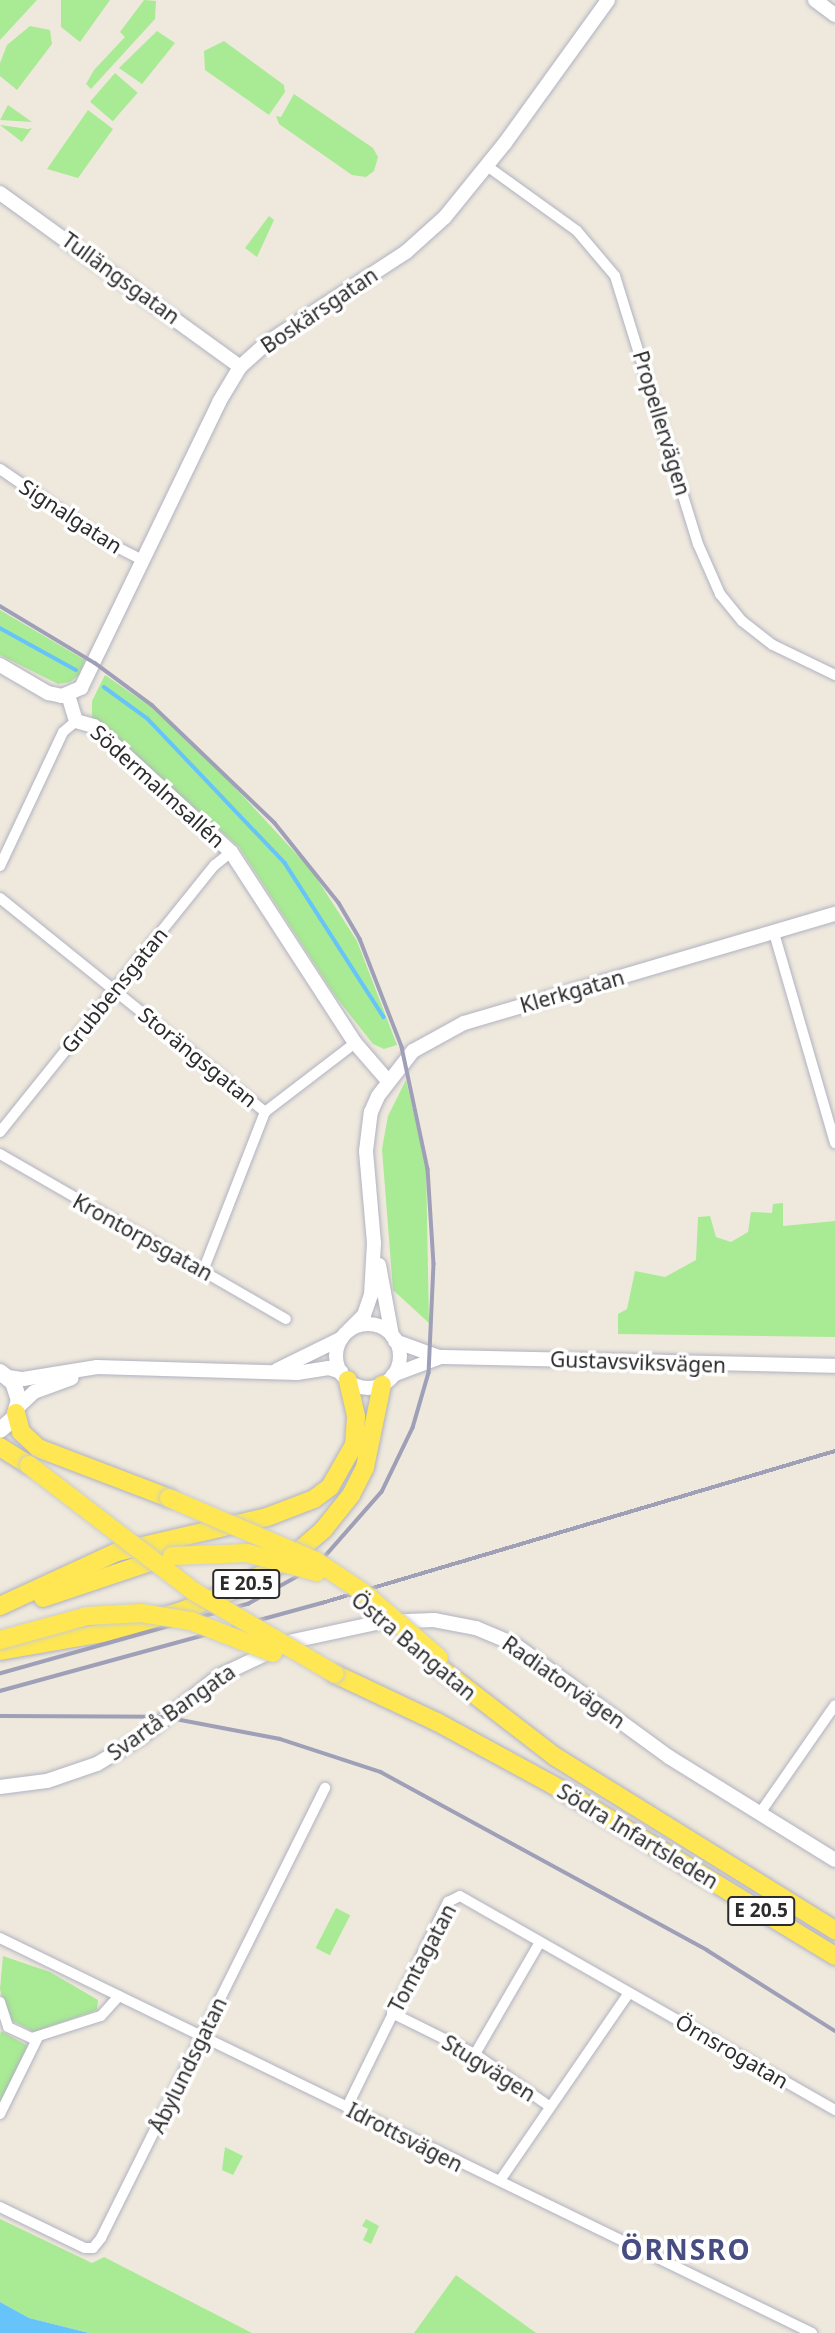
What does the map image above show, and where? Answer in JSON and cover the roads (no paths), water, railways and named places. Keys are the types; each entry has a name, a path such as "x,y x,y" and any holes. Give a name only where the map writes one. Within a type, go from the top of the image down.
{"main road":[{"path":"10,1376 21,1405 21,1432 38,1448 169,1498 316,1561 364,1593 437,1661"},
{"path":"0,1606 117,1552 267,1517 314,1499 330,1487 354,1445 356,1416 345,1376"},
{"name":"E 20.5","path":"0,1651 103,1633 179,1612 236,1589 292,1557 323,1530 351,1495 365,1467 388,1380"},
{"path":"0,1430 21,1405"},
{"path":"0,1447 29,1465 193,1591 334,1674"},
{"name":"Östra Bangatan","path":"0,1614 109,1573 172,1556 247,1553 312,1570 363,1601 492,1710 573,1768"},
{"name":"E 20.5","path":"0,1640 87,1616 166,1615 334,1674"},
{"name":"Södra Infartsleden","path":"334,1674 437,1722 657,1847 835,1956"},
{"name":"Södra Infartsleden","path":"573,1768 835,1930"}],"street":[{"name":"Boskärsgatan","path":"68,695 81,688 92,671 219,402 240,367 268,342 418,242 488,166 608,0"},
{"path":"814,0 835,15"},
{"name":"Propellervägen","path":"488,166 577,230 615,276 698,544 720,594 742,621 773,645 835,674"},
{"name":"Tullängsgatan","path":"0,193 240,367"},
{"name":"Signalgatan","path":"0,469 104,541 144,561"},
{"path":"0,665 48,694 68,695"},
{"name":"Södermalmsallén","path":"68,695 76,720 94,726 232,852 355,1043 388,1081"},
{"path":"0,866 63,732 76,720"},
{"name":"Grubbensgatan","path":"0,1132 215,865 232,852"},
{"name":"Storängsgatan","path":"0,898 265,1112"},
{"name":"Klerkgatan","path":"388,1081 413,1051 445,1030 835,914"},
{"path":"774,933 835,1143"},
{"path":"203,1271 265,1112 355,1043"},
{"path":"10,1376 54,1378 107,1368 277,1370 297,1373 329,1368 370,1389 388,1380 400,1356 374,1243 367,1131 377,1096 388,1081"},
{"name":"Krontorpsgatan","path":"0,1154 286,1319"},
{"path":"345,1376 336,1357 346,1334 369,1306 374,1243"},
{"path":"277,1370 346,1334 372,1324 394,1338"},
{"name":"Gustavsviksvägen","path":"394,1338 441,1357 835,1366"},
{"name":"Gustavsviksvägen","path":"388,1380 441,1357"},
{"path":"21,1405 54,1378"},
{"name":"Radiatorvägen","path":"260,1654 313,1635 380,1622 434,1620 476,1628 538,1659 668,1757 835,1860"},
{"name":"Svartå Bangata","path":"0,1787 47,1781 109,1758 200,1689 260,1654"},
{"path":"760,1813 835,1705"},
{"name":"Åbylundsgatan","path":"0,2207 76,2245 93,2248 202,2038 325,1788"},
{"name":"Tomtagatan","path":"346,2107 452,1896 467,1898 540,1941"},
{"name":"Idrottsvägen","path":"0,1938 470,2170 500,2179 812,2333"},
{"path":"475,2054 540,1941"},
{"name":"Örnsrogatan","path":"540,1941 628,1994 835,2110"},
{"path":"500,2179 628,1994"},
{"path":"0,2002 2,2022 14,2033 38,2037 102,2016 119,1996"},
{"name":"Stugvägen","path":"392,2013 475,2054 549,2106"},
{"path":"0,2114 38,2037"}],"water":[{"path":"0,2302 29,2318 89,2333 0,2333"}],"waterway":[{"path":"0,628 76,670"},
{"path":"104,687 148,719 285,863 384,1017"}],"railway":[{"path":"0,606 95,663 152,705 275,823 339,903 360,939 402,1047 428,1169 434,1264 429,1373 413,1428 382,1492 317,1566 249,1604 0,1674"},
{"path":"0,1691 322,1603 835,1451"},
{"path":"0,1716 165,1717 280,1739 381,1772 707,1950 835,2031"}],"district":[{"name":"ÖRNSRO","path":"686,2249"}]}
